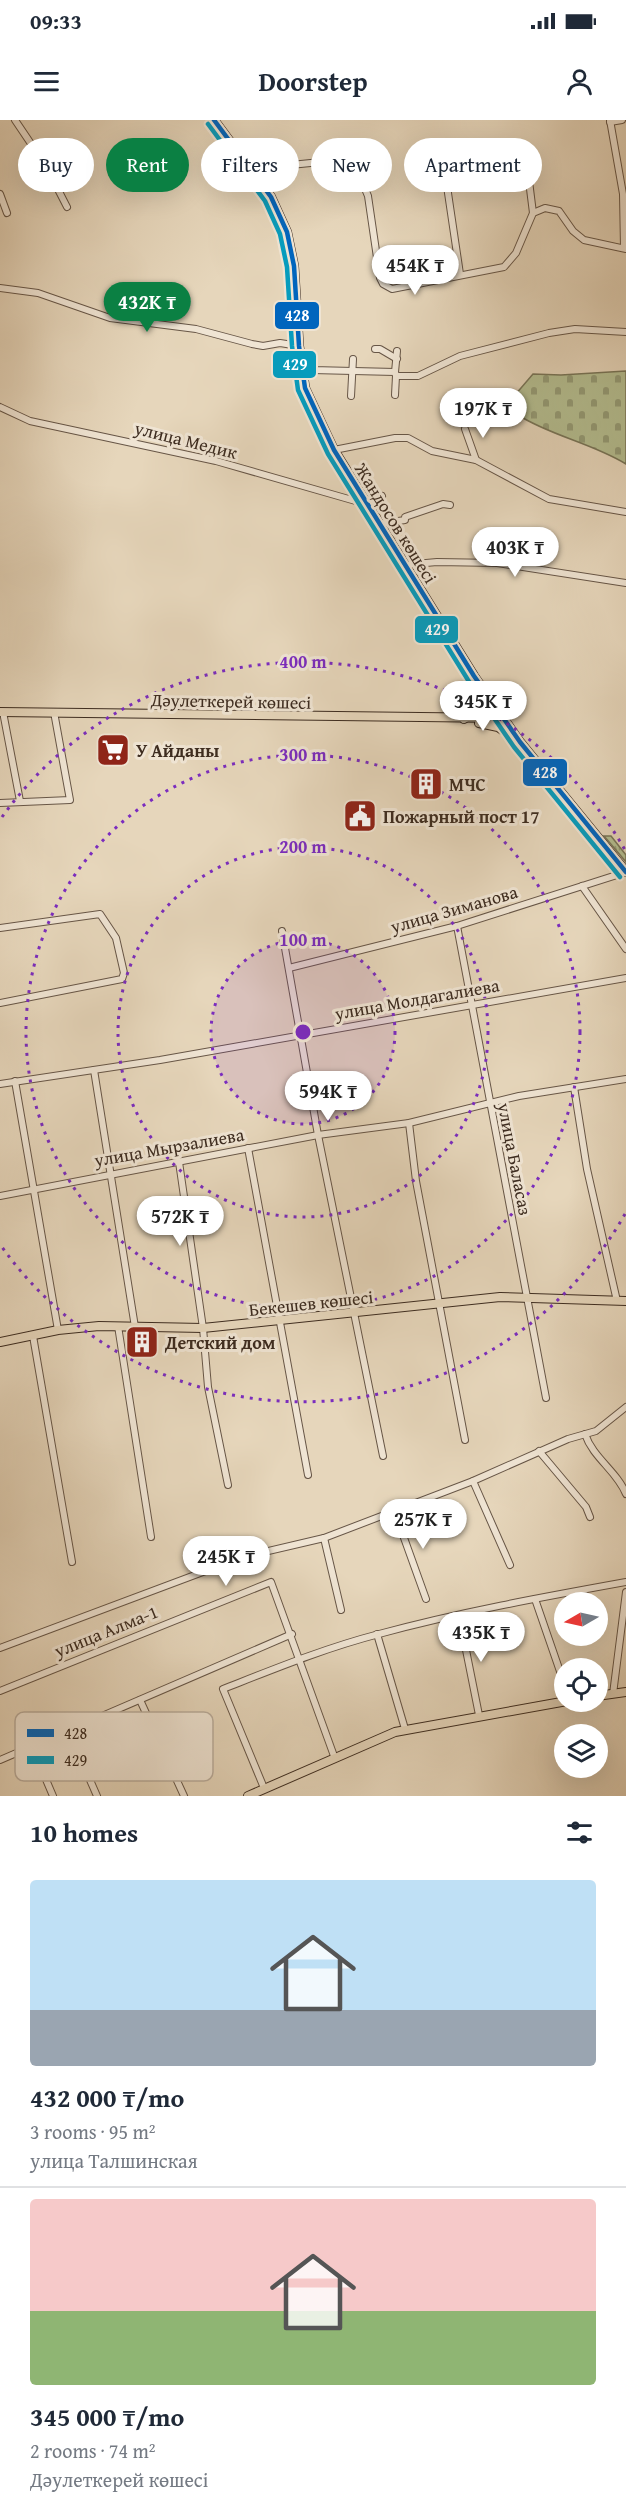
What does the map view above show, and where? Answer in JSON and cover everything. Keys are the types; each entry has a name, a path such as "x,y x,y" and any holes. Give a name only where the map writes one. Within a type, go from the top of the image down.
{"main road":[{"name":"Жандосов көшесі","path":"214,120 228,138"},
{"name":"Жандосов көшесі","path":"267,192 287,232 294,266 301,364 312,405 334,450 474,676 520,742 626,872"},
{"path":"462,720 477,708 474,676"},
{"name":"Дәулеткерей көшесі","path":"2,712 462,720"},
{"path":"462,720 504,718"},
{"path":"462,720 498,727 520,742"},
{"name":"Бекешев көшесі","path":"0,1342 58,1330 118,1326 203,1329 355,1316 439,1303 528,1298 622,1301"},
{"path":"608,1695 626,1692"},
{"path":"248,1796 334,1756 405,1729 554,1703"}],"street":[{"path":"15,120 46,166 67,207"},
{"path":"533,213 544,208 555,209 565,216 573,231 584,240 625,248 623,194 610,121 622,120"},
{"path":"299,164 340,160 358,172 366,186 383,284 397,289 460,274 504,267 516,253 533,213 530,192"},
{"path":"448,192 460,274"},
{"path":"0,194 7,213"},
{"path":"0,288 38,293 110,318 195,329 263,346 280,342 299,346"},
{"path":"301,364 312,370 418,376 460,356 549,333 575,329 626,332"},
{"path":"375,349 380,349 397,359"},
{"path":"395,395 397,351"},
{"path":"351,396 353,359"},
{"name":"улица Медик","path":"0,407 30,421 225,464 366,504"},
{"path":"465,429 476,460"},
{"path":"334,450 402,438 432,451 476,460 549,499 626,512"},
{"path":"366,504 382,496"},
{"path":"378,524 405,520 405,517 443,504 450,505"},
{"path":"404,565 437,562 497,563 626,583"},
{"path":"2,712 20,801"},
{"path":"0,803 70,800 54,712"},
{"name":"улица Зиманова","path":"289,968 457,926 626,872"},
{"path":"582,886 626,949"},
{"path":"0,928 99,914 116,938 124,973 123,978 118,980 0,1003"},
{"name":"улица Баласаз","path":"457,926 488,1104 546,1398"},
{"path":"282,931 318,1135 383,1456"},
{"name":"улица Молдагалиева","path":"0,1084 94,1070 626,978"},
{"path":"94,1070 135,1327"},
{"name":"улица Мырзалиева","path":"0,1196 318,1135 409,1123 488,1104 626,1079"},
{"path":"15,1082 58,1330"},
{"path":"574,1087 587,1168 622,1301"},
{"path":"409,1123 416,1181 465,1440"},
{"path":"248,1148 278,1323 308,1475"},
{"path":"179,1162 203,1329 208,1387 228,1485"},
{"path":"118,1326 151,1537"},
{"path":"33,1336 72,1562"},
{"path":"0,1648 243,1557 324,1538 473,1481 539,1451 596,1431 626,1407"},
{"path":"585,1434 594,1453 624,1482 626,1494"},
{"path":"539,1451 586,1507 590,1517"},
{"path":"473,1481 510,1565"},
{"path":"394,1510 426,1599"},
{"path":"324,1538 341,1610"},
{"name":"улица Алма-1","path":"0,1690 271,1582 292,1634 334,1756"},
{"path":"264,1788 223,1689 300,1658 377,1634 535,1599 626,1582"},
{"path":"613,1694 626,1593"},
{"path":"535,1599 555,1658"},
{"path":"459,1615 479,1715"},
{"path":"113,1712 292,1634"},
{"path":"377,1634 405,1729"},
{"path":"140,1700 146,1712"},
{"path":"0,1760 15,1754"},
{"path":"47,1781 53,1796"},
{"path":"91,1781 97,1796"},
{"path":"177,1781 184,1796"}],"green space":[{"path":"626,371 626,464 599,450 544,429 518,415 515,395 533,374 561,375"},
{"path":"604,836 611,836 626,855 626,862"}],"transit line":[{"name":"428","path":"214,120 271,197 287,232 294,266 299,346 305,388 334,450 474,676 520,742 626,872"},
{"name":"429","path":"208,124 265,201 280,234 287,267 292,346 298,390 328,454 468,680 514,747 620,877"}],"place":[{"name":"У Айданы","path":"113,750"},
{"name":"МЧС","path":"426,784"},
{"name":"Пожарный пост 17","path":"360,816"},
{"name":"Детский дом","path":"142,1342"}]}
